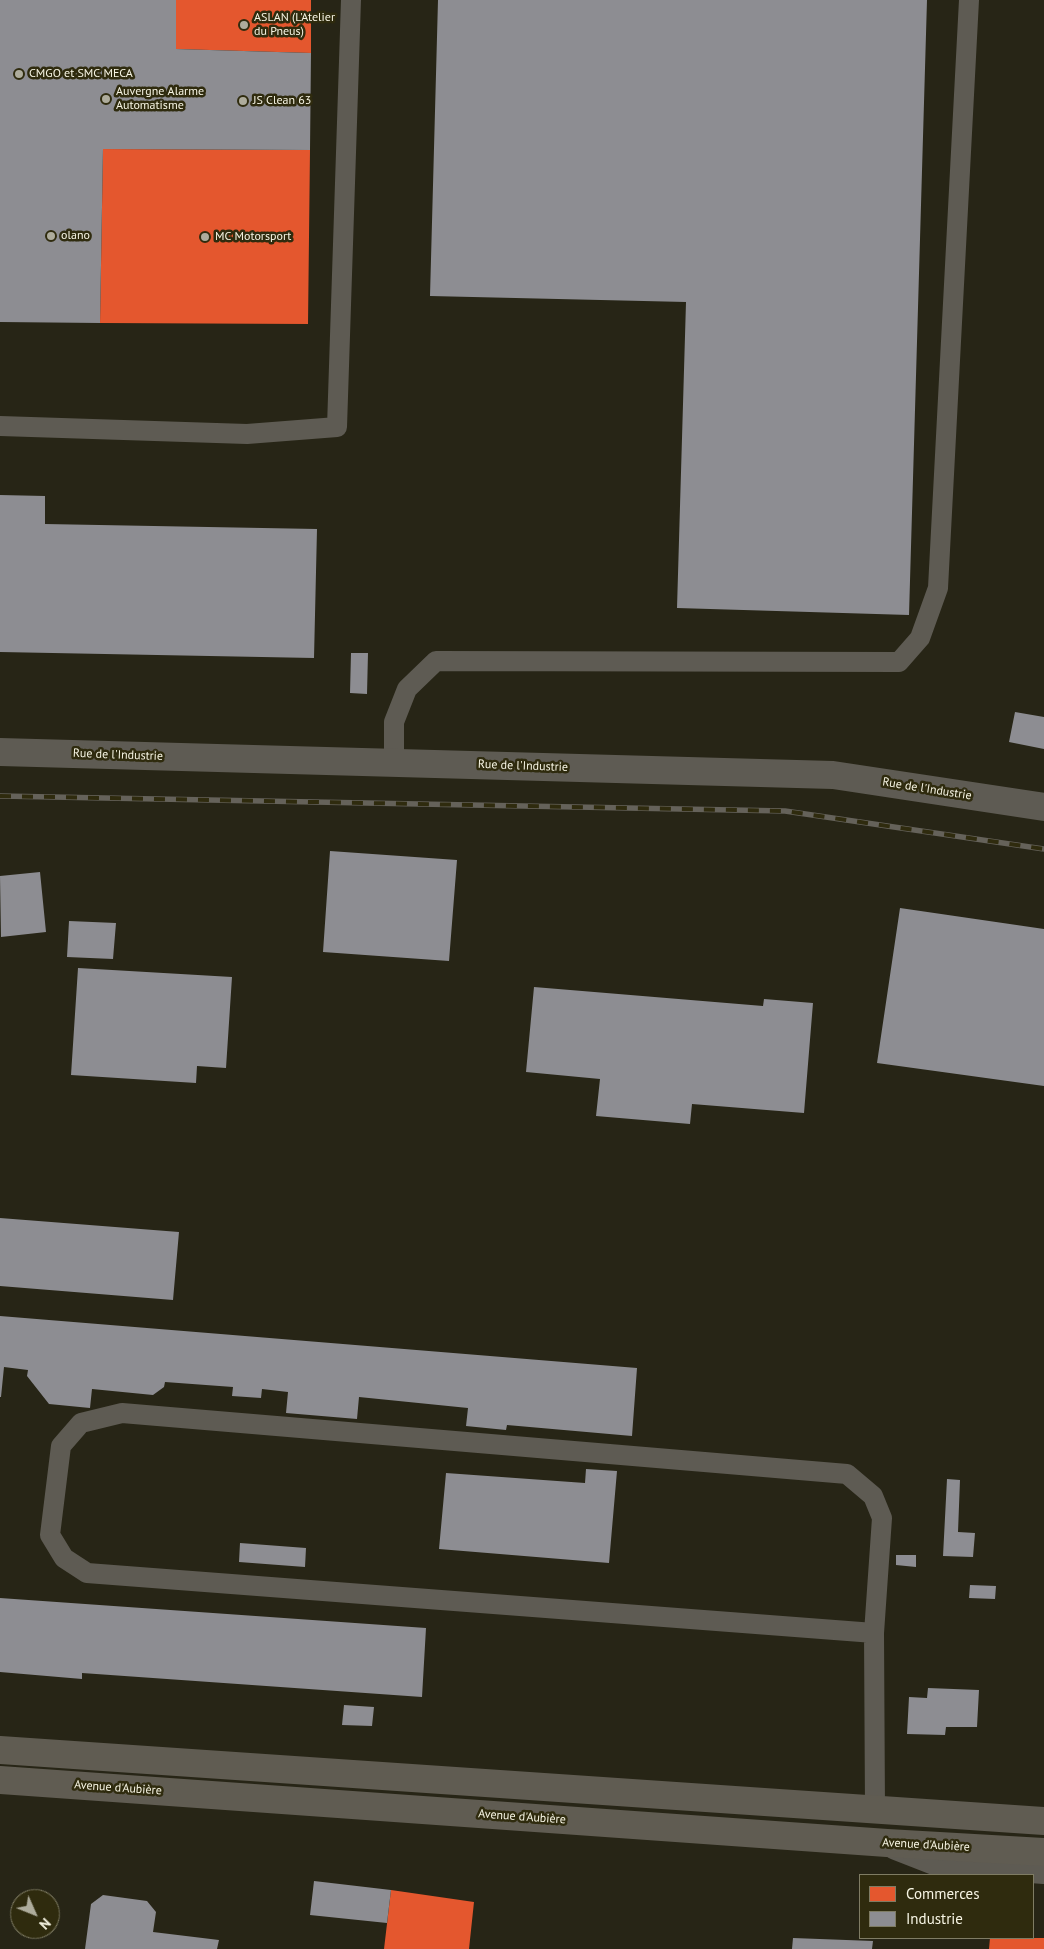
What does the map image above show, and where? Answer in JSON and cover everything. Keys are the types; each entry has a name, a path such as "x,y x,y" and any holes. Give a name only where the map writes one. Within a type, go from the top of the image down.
{"main road":[{"path":"0,1750 1044,1821"},
{"name":"Avenue d'Aubière","path":"0,1780 887,1843 1044,1852"}],"street":[{"name":"Rue de l'Industrie","path":"0,752 833,775 1044,807"},
{"path":"887,1843 936,1862 1044,1870"}],"lane":[{"path":"0,426 247,434 337,427 351,0"},
{"path":"394,763 394,722 407,689 436,661 898,662 920,638 938,588 969,0"},
{"path":"874,1633 87,1573 64,1558 50,1535 61,1446 81,1423 122,1413 847,1474 873,1496 882,1518 874,1633 875,1810"}],"building: Commerces":[{"name":"ASLAN (L'Atelier du Pneus)","path":"176,0 311,0 311,53 176,49"},
{"name":"MC Motorsport","path":"103,149 310,150 308,324 100,323"},
{"path":"391,1890 474,1902 469,1949 384,1949"},
{"path":"1044,1938 1044,1949 989,1949 990,1939"}],"building: Industrie":[{"path":"0,0 176,0 176,49 311,53 310,150 103,149 100,323 0,322"},
{"path":"438,0 927,0 909,615 677,608 686,302 430,296"},
{"path":"0,495 45,496 45,524 317,529 314,658 0,652"},
{"path":"351,653 368,653 367,694 350,693"},
{"path":"1015,712 1044,717 1044,749 1009,742"},
{"path":"330,851 457,860 449,961 323,952"},
{"path":"40,872 46,932 1,937 0,876"},
{"path":"900,908 1044,929 1044,1086 877,1063"},
{"path":"69,921 116,923 113,959 67,957"},
{"path":"78,968 232,977 226,1068 197,1066 196,1083 71,1075"},
{"path":"534,987 763,1006 764,999 813,1003 804,1113 692,1104 690,1124 596,1116 600,1079 526,1072"},
{"path":"0,1218 179,1232 173,1300 0,1286"},
{"path":"0,1316 637,1368 632,1436 507,1425 506,1430 466,1426 468,1408 359,1397 357,1419 286,1413 288,1392 262,1389 261,1398 232,1396 233,1387 165,1382 164,1387 153,1395 92,1389 90,1408 49,1404 27,1376 28,1370 4,1367 0,1397"},
{"path":"586,1469 617,1471 609,1563 439,1549 446,1473 585,1483"},
{"path":"947,1479 960,1480 958,1532 975,1533 973,1557 943,1556"},
{"path":"240,1543 306,1548 305,1567 239,1562"},
{"path":"896,1555 916,1555 916,1567 896,1565"},
{"path":"970,1585 996,1586 995,1599 969,1598"},
{"path":"0,1598 426,1628 422,1697 82,1673 82,1679 0,1672"},
{"path":"928,1688 979,1690 977,1727 946,1727 945,1735 907,1734 909,1697 927,1698"},
{"path":"344,1705 374,1707 372,1726 342,1725"},
{"path":"314,1881 391,1890 387,1923 310,1915"},
{"path":"103,1895 147,1901 156,1912 153,1932 219,1940 217,1949 85,1949 91,1904"},
{"path":"793,1938 873,1941 872,1949 792,1949"}],"railway":[{"path":"0,796 785,811 1044,849"}],"place":[{"name":"ASLAN (L'Atelier du Pneus)","path":"244,25"},
{"name":"CMGO et SMC MECA","path":"19,74"},
{"name":"Auvergne Alarme Automatisme","path":"106,99"},
{"name":"JS Clean 63","path":"243,101"},
{"name":"olano","path":"51,236"},
{"name":"MC Motorsport","path":"205,237"}]}
